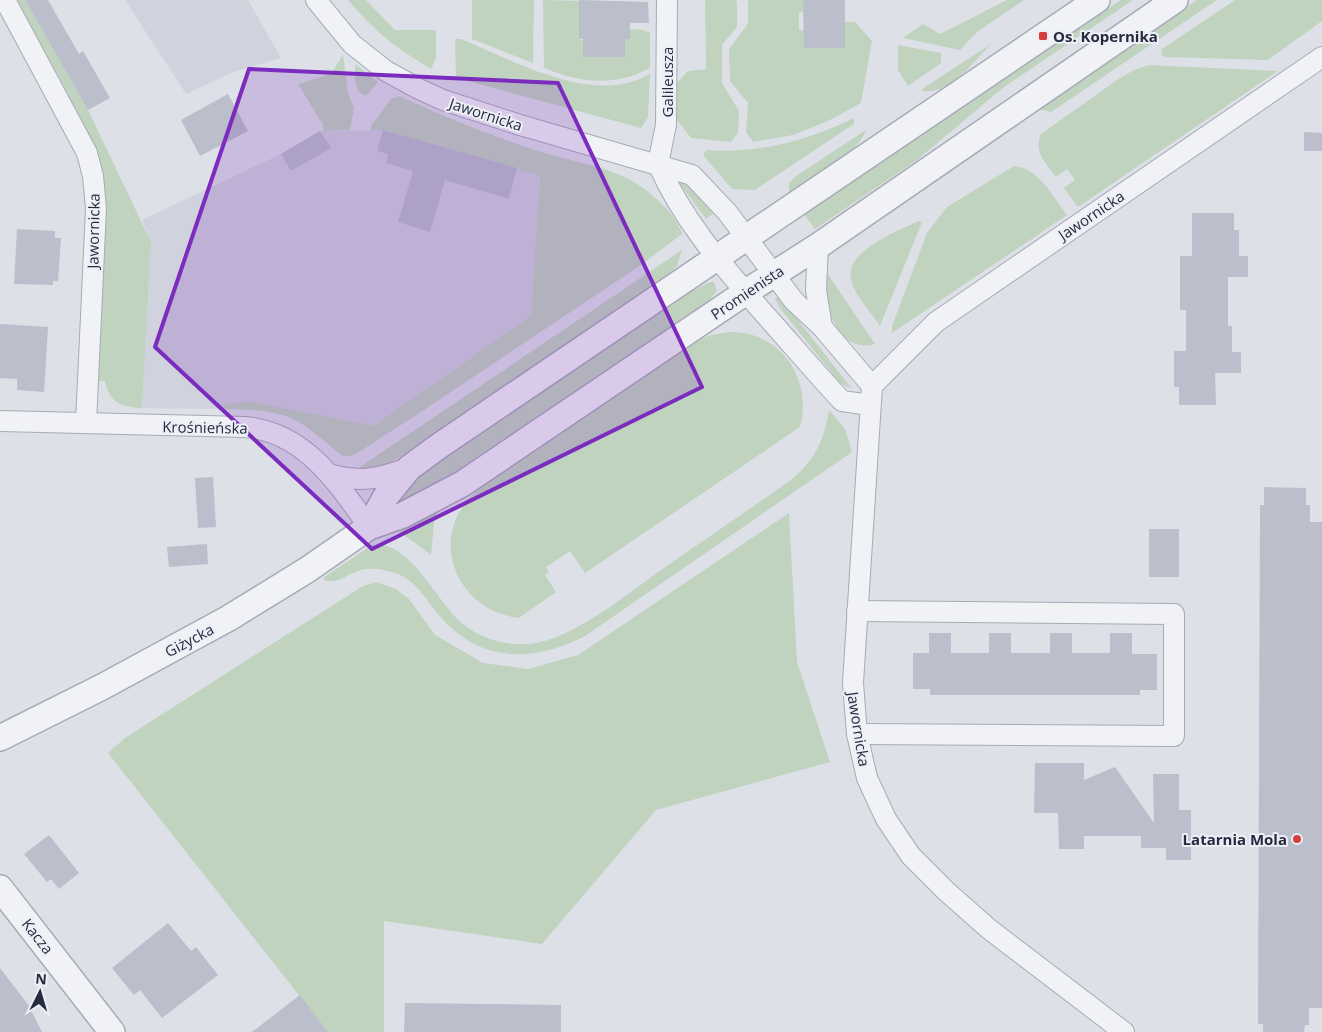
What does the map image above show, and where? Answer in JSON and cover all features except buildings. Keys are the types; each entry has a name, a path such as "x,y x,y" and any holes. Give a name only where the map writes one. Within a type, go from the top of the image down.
{"street":[{"name":"Jawornicka","path":"4,0 74,126 86,153 93,176 96,209 86,423"},
{"name":"Jawornicka","path":"316,0 352,44 386,71 443,100 520,125 692,175 727,212 794,300 822,327 871,395"},
{"name":"Galileusza","path":"658,164 666,125 667,0"},
{"path":"332,475 365,480 382,478 409,468 1097,0"},
{"name":"Promienista","path":"369,526 403,515 462,484 774,273 818,246 1175,0"},
{"name":"Jawornicka","path":"1124,1032 989,929 946,891 911,856 886,819 867,778 857,734 853,684 871,395 936,322 1322,57"},
{"path":"658,164 669,190 717,258 842,401 871,395"},
{"path":"818,246 817,297 822,327"},
{"name":"Krośnieńska","path":"0,421 256,428 276,433 292,441 332,475 369,526"},
{"path":"369,526 386,496 409,468"},
{"name":"Giżycka","path":"0,738 102,687 229,618 307,570 369,526"},
{"path":"857,611 1174,614 1174,736 857,734"},
{"name":"Kacza","path":"0,888 112,1032"}],"highlighted area":[{"path":"249,69 558,83 702,387 372,549 155,347"}],"shaded area":[{"path":"125,0 248,0 281,58 231,73 186,94"},
{"path":"383,130 540,176 531,316 373,426 224,404 225,409 142,408 151,242 142,220 281,154 320,131"}],"green space":[{"path":"17,0 25,0 88,110 151,242 142,408 123,405 113,399 105,381 98,381 94,150 82,120"},
{"path":"348,0 366,0 395,30 436,30 436,58 431,69 386,38"},
{"path":"472,0 534,0 533,63 472,39"},
{"path":"543,0 583,1 583,21 579,22 579,39 625,57 625,39 630,39 630,29 643,30 650,33 650,68 624,78 597,81 571,77 544,68"},
{"path":"705,0 735,0 737,2 737,27 722,45 722,83 739,111 738,133 731,142 691,138 675,117 675,85 688,71 706,69"},
{"path":"748,0 803,0 803,12 799,13 799,30 804,30 804,48 845,48 845,22 855,22 872,41 861,103 828,121 793,135 753,142 746,132 748,103 730,81 729,49 748,24"},
{"path":"1007,0 1024,0 977,32 960,50 903,38 923,24 940,34"},
{"path":"1121,0 1133,0 1004,87 917,160 815,229 804,214"},
{"path":"1197,0 1217,0 1051,112 1040,109 1053,98"},
{"path":"1235,0 1322,0 1322,21 1268,60 1166,57 1161,55 1162,49"},
{"path":"455,39 461,39 554,77 579,83 604,86 628,83 650,74 648,117 641,128 456,78"},
{"path":"991,44 952,83 933,91 922,91 925,87"},
{"path":"898,45 941,53 941,63 908,86 898,70"},
{"path":"343,55 348,94 354,108 350,130 323,131 323,125 298,84 331,74"},
{"path":"355,64 378,82 366,96 359,92 355,82"},
{"path":"1149,65 1278,71 1078,207 1064,188 1075,180 1067,169 1056,177 1040,152 1039,140 1041,134 1120,78 1134,70"},
{"path":"400,96 448,118 498,137 598,167 628,179 638,184 665,207 673,216 682,234 641,265 418,414 362,450 351,456 343,456 291,418 263,411 225,409 224,404 251,402 373,426 531,316 540,176 383,130 371,130 371,126 391,99"},
{"path":"854,118 854,124 755,190 732,189 703,155 706,150 744,150 782,144 818,133"},
{"path":"866,130 854,148 844,157 792,193 789,191 789,183 796,176"},
{"path":"1014,166 1031,172 1045,184 1067,215 892,333 892,326 927,233 947,207"},
{"path":"681,177 713,214 706,219 677,180"},
{"path":"919,221 922,222 880,326 856,292 851,280 851,270 855,260 874,243"},
{"path":"682,250 677,266 668,276 387,465 377,470 354,471"},
{"path":"827,273 875,344 862,345 851,342 834,324 827,298"},
{"path":"710,282 714,282 717,290 709,301 425,492 396,507 392,499 431,467 692,291"},
{"path":"778,296 852,389 840,383 779,307 775,299"},
{"path":"730,332 748,334 764,340 778,349 789,362 797,376 802,392 803,409 800,427 585,573 570,551 546,567 549,572 545,575 556,592 519,618 501,614 484,606 471,594 460,580 453,564 451,547 453,529 460,511 471,496 495,476 689,345 711,335"},
{"path":"829,410 845,429 852,452 585,636 565,645 546,651 526,654 507,654 489,650 471,642 455,631 414,585 402,576 378,569 365,569 356,571 336,581 326,581 323,578 372,545 386,546 398,552 410,562 422,574 453,615 478,634 503,643 512,644 530,644 547,640 566,633 622,599 792,479 807,464 817,449"},
{"path":"441,502 434,523 431,555 400,532"},
{"path":"789,513 797,662 830,762 656,810 542,944 384,921 384,1032 328,1032 108,753 125,738 363,586 376,582 396,589 409,599 435,635 483,663 528,669 578,655"}],"place":[{"name":"Os. Kopernika","path":"1043,36"},
{"name":"Latarnia Mola","path":"1297,839"}]}
